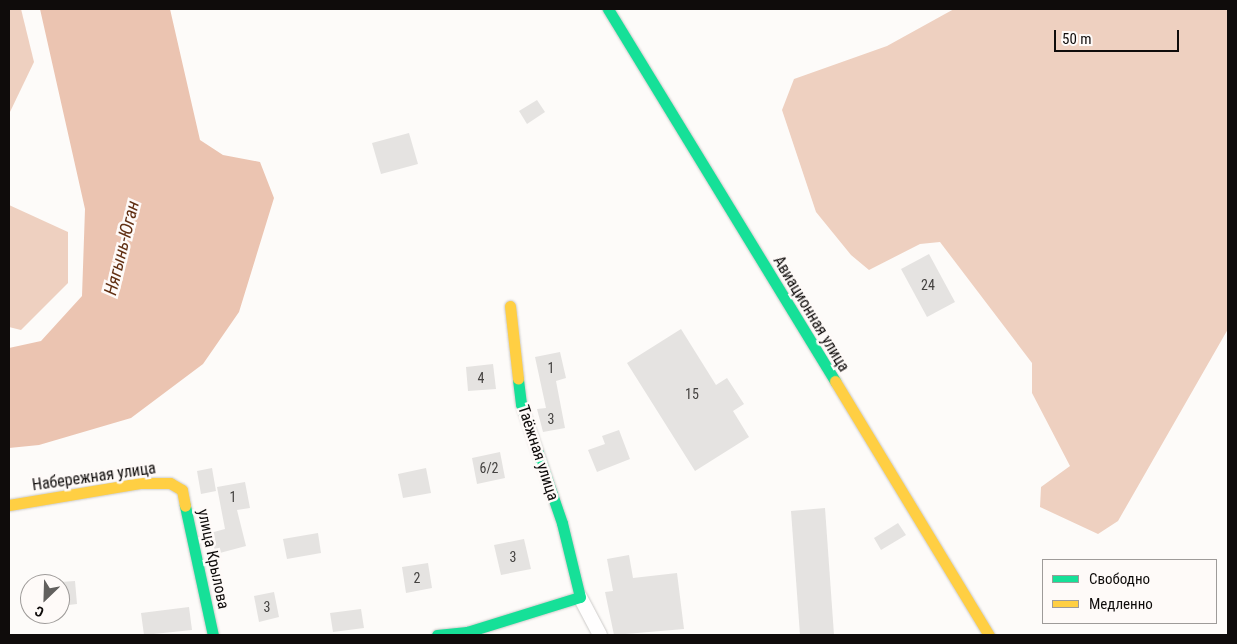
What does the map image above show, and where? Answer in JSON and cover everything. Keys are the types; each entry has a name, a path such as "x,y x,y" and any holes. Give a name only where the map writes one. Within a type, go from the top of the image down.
{"street":[{"name":"Авиационная улица","path":"608,9 989,635"},
{"name":"Таёжная улица","path":"510,306 522,404 562,523 580,597 600,635"},
{"name":"Набережная улица","path":"9,505 141,483 170,483 182,490"},
{"name":"улица Крылова","path":"182,490 213,635"},
{"path":"437,635 467,634 580,597"}],"shaded area":[{"path":"9,9 21,9 34,62 9,114"},
{"path":"954,9 1228,9 1228,329 1118,521 1098,534 1040,507 1041,487 1070,466 1032,393 1032,363 940,242 920,244 869,270 851,255 816,212 782,110 794,79 887,46"},
{"path":"9,205 68,232 68,283 21,330 9,327"}],"water":[{"name":"Нягынь-Юган","path":"40,9 170,9 200,140 223,155 260,162 274,198 239,312 203,364 131,418 39,445 9,448 9,348 41,341 82,296 85,209"}],"building":[{"path":"537,100 545,112 527,124 519,111"},
{"path":"409,133 418,164 381,174 372,143"},
{"path":"929,254 955,302 927,317 901,269"},
{"path":"681,329 716,385 727,378 744,404 733,411 749,437 695,471 627,363"},
{"path":"560,352 566,378 556,381 565,428 543,432 537,409 546,408 535,357"},
{"path":"493,364 496,389 468,391 466,367"},
{"path":"619,430 630,459 597,472 588,450 605,444 602,436"},
{"path":"500,452 505,478 477,484 472,458"},
{"path":"212,468 216,491 201,494 197,471"},
{"path":"426,468 431,493 403,498 398,474"},
{"path":"245,482 250,508 237,510 246,546 216,554 210,533 225,529 217,487"},
{"path":"825,508 834,635 800,635 791,511"},
{"path":"898,523 906,535 881,550 874,538"},
{"path":"318,533 321,553 287,559 283,539"},
{"path":"524,539 531,569 501,575 494,545"},
{"path":"629,555 633,578 677,573 684,629 614,635 605,592 613,591 607,559"},
{"path":"428,563 432,588 406,593 402,567"},
{"path":"70,581 75,581 77,604 70,605"},
{"path":"274,592 279,617 259,622 254,596"},
{"path":"189,607 192,630 144,635 141,613"},
{"path":"361,609 364,628 333,632 330,613"}],"traffic: fast":[{"path":"608,9 835,381"},
{"path":"437,635 467,632 580,597 562,523 521,404 518,379"},
{"path":"185,506 213,635"}],"traffic: slow":[{"path":"510,306 518,379"},
{"path":"835,381 989,635"},
{"path":"9,505 141,483 170,483 182,490 185,506"}]}
